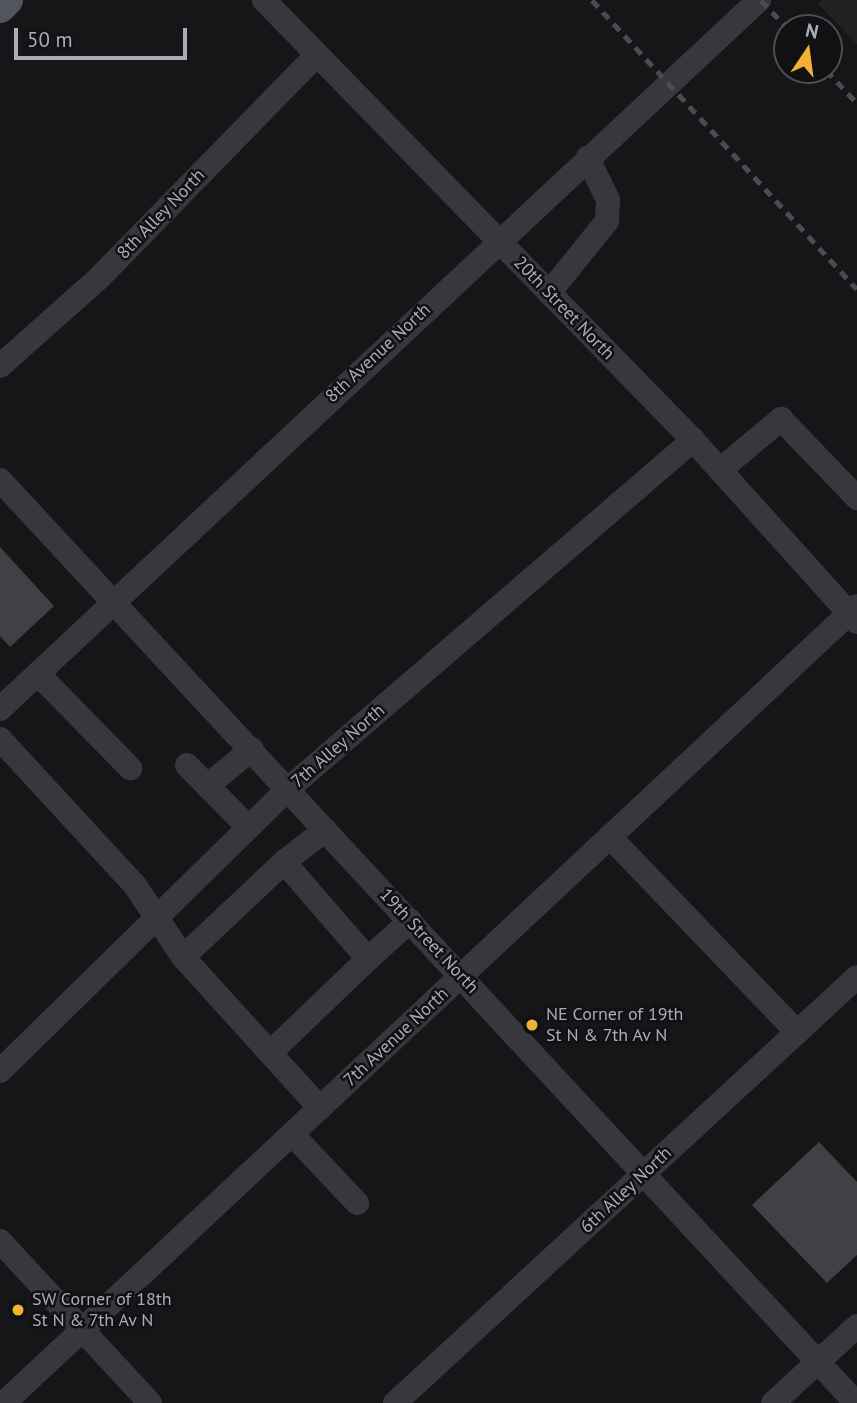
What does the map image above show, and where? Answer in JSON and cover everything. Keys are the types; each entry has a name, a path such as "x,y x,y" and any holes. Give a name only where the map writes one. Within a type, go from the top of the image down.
{"main road":[{"path":"0,8 7,0"}],"street":[{"name":"20th Street North","path":"264,0 693,440 855,614"},
{"name":"8th Avenue North","path":"0,709 498,240 759,0"},
{"name":"8th Alley North","path":"0,366 99,278 316,55"},
{"path":"549,293 607,220 608,200 588,158"},
{"path":"720,470 781,419 857,498"},
{"name":"7th Alley North","path":"0,1071 288,789 693,440"},
{"name":"19th Street North","path":"0,480 856,1403"},
{"name":"7th Avenue North","path":"4,1403 610,837 855,614"},
{"path":"37,674 130,768"},
{"path":"0,739 160,916 183,957 320,1108"},
{"path":"207,786 252,750"},
{"path":"187,765 248,827"},
{"path":"183,957 284,862 326,830"},
{"path":"610,837 797,1032"},
{"path":"284,862 368,959"},
{"path":"271,1052 410,921"},
{"name":"6th Alley North","path":"395,1403 857,977"},
{"path":"292,1134 357,1203"},
{"path":"0,1241 150,1403"},
{"path":"773,1403 857,1325"}],"shaded area":[{"path":"823,0 857,0 857,44 843,30 843,14 828,14 818,4"}],"building":[{"path":"0,547 54,606 10,647 0,636"},
{"path":"819,1142 857,1182 857,1255 827,1283 752,1205"}],"railway":[{"path":"592,0 857,289"},
{"path":"761,0 774,14"},
{"path":"839,84 857,103"}],"place":[{"name":"NE Corner of 19th St N & 7th Av N","path":"532,1025"},
{"name":"SW Corner of 18th St N & 7th Av N","path":"18,1310"}]}
